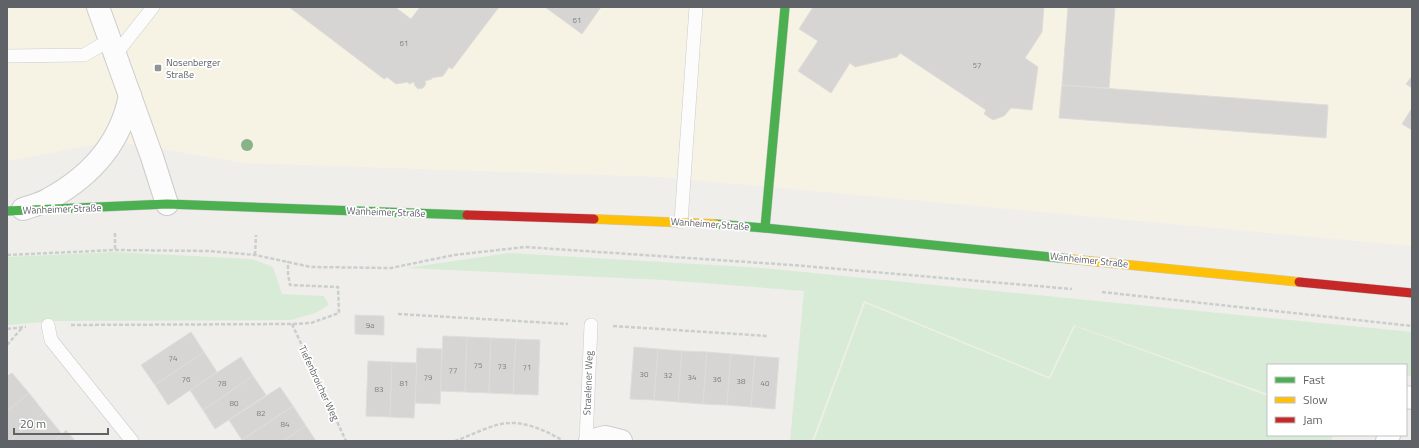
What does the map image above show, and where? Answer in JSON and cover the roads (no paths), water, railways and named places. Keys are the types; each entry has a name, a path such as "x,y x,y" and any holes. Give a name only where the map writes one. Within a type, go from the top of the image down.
{"street":[{"path":"98,7 152,156 167,204"},
{"path":"765,228 785,7"},
{"path":"12,211 48,200 74,183 88,171 106,153 119,131 127,111 130,96"},
{"name":"Wanheimer Straße","path":"12,211 167,204 681,222 765,228 1412,292"},
{"path":"590,441 605,437 621,441"}],"lane":[{"path":"7,56 84,54 113,48 154,7"},
{"path":"681,222 696,7"},
{"path":"48,325 51,340 132,441"},
{"name":"Straelener Weg","path":"586,441 591,325"}],"place":[{"name":"Nosenberger Straße","path":"158,68"}]}
